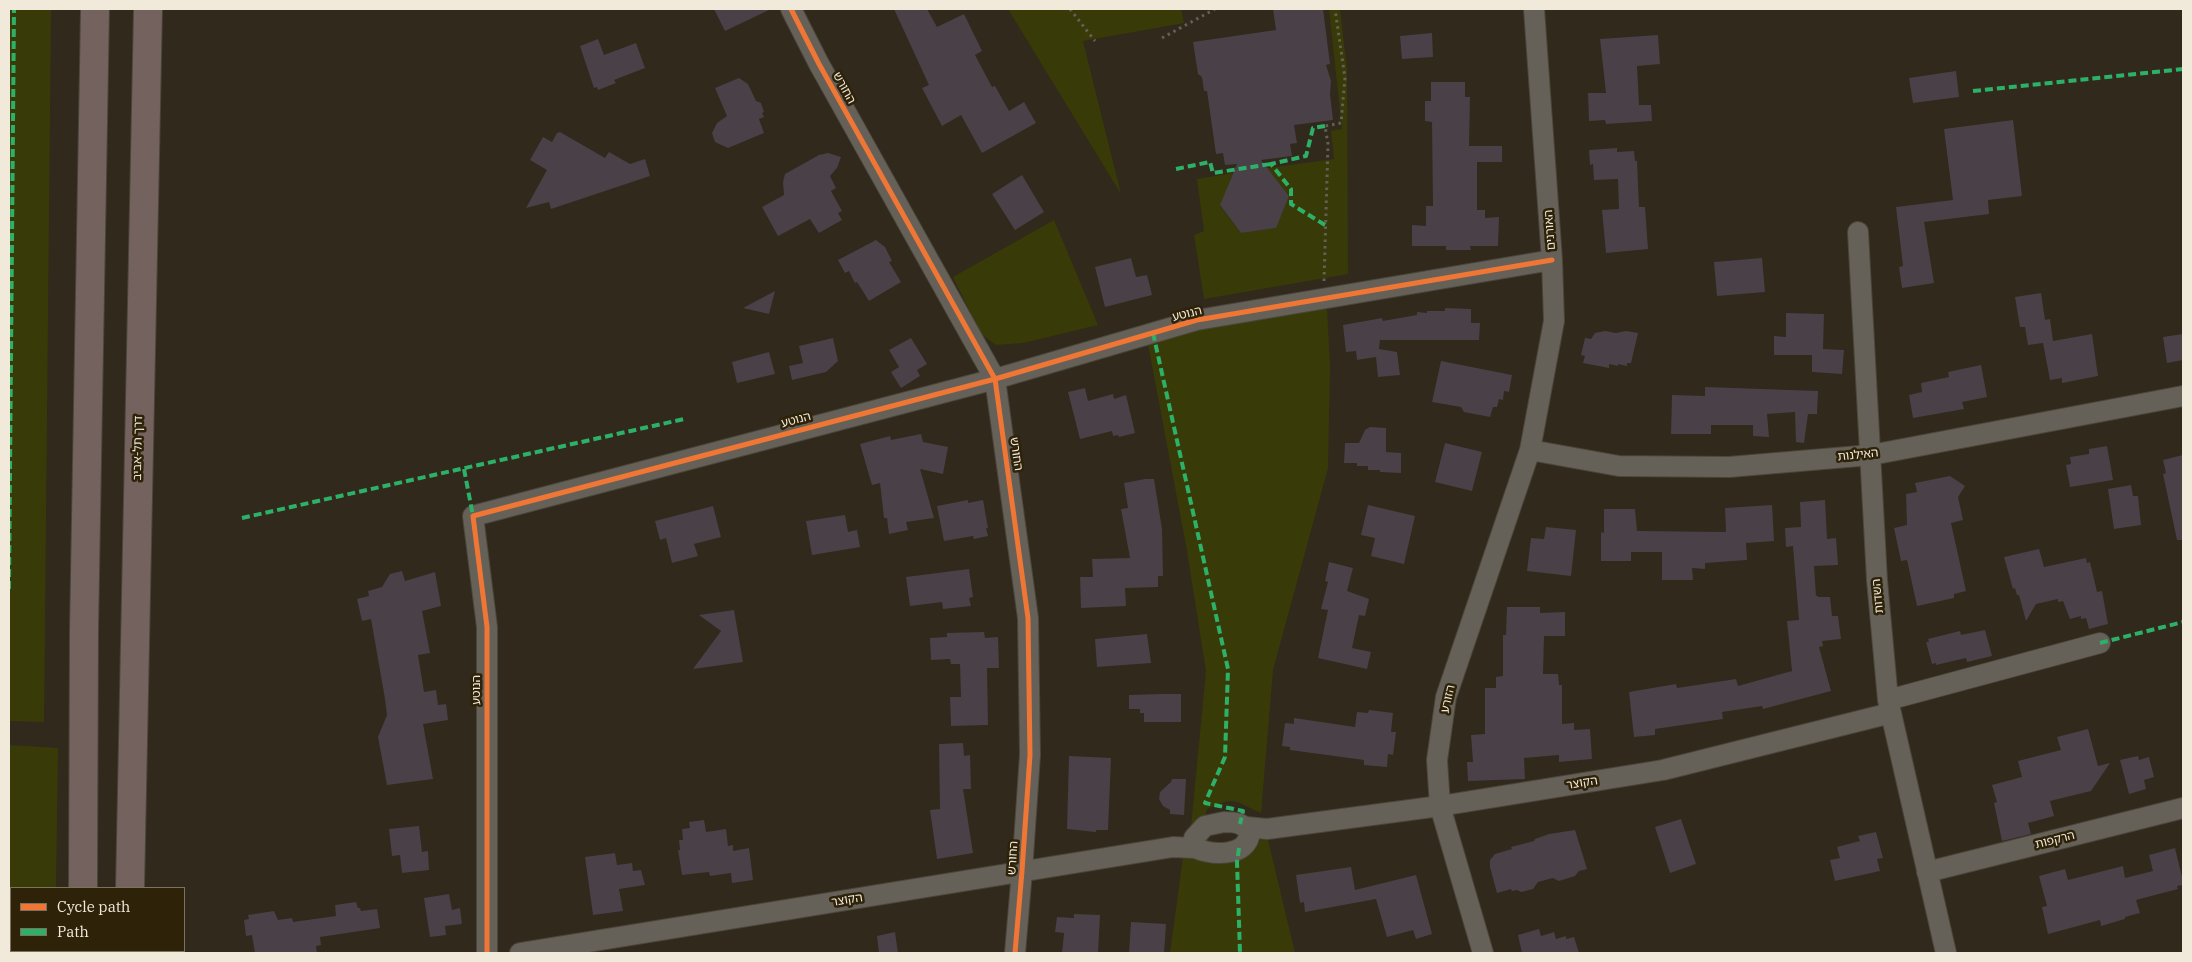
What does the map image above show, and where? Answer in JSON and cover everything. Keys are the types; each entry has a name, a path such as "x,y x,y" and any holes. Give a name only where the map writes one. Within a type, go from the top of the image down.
{"highway":[{"path":"83,887 84,631 94,9"},
{"name":"דרך תל-אביב","path":"130,887 148,9"},
{"path":"67,887 69,810 84,631"}],"street":[{"name":"החורש","path":"791,9 824,72 995,379 1028,618 1030,755 1014,953"},
{"name":"האורנים","path":"1530,450 1554,320 1552,260 1534,9"},
{"name":"השדות","path":"1858,232 1877,580 1890,707 1946,953"},
{"name":"הנוטע","path":"487,953 486,627 474,516 995,379 1197,320 1552,260"},
{"name":"האילנות","path":"1530,450 1628,466 1729,467 1871,455 2183,396"},
{"name":"הזורע","path":"1483,953 1440,806 1437,760 1446,697 1530,450"},
{"name":"הקוצר","path":"1195,843 1205,826 1214,823 1232,822 1248,833 1440,806 1662,770 1890,707 2100,643"},
{"name":"הרקפות","path":"1927,872 2183,808"},
{"name":"הקוצר","path":"520,953 1173,846 1195,843 1212,854 1232,852 1239,848 1248,833"}],"path":[{"path":"1070,9 1095,41"},
{"path":"1162,38 1216,9"},
{"path":"1323,299 1328,144 1325,126 1341,123 1345,78 1335,9"}],"shaded area":[{"path":"9,9 51,9 44,722 9,721"},
{"path":"1008,9 1181,9 1184,23 1083,41 1121,194"},
{"path":"1329,9 1340,9 1347,69 1348,274 1204,299 1194,235 1204,231 1197,179 1233,173 1220,206 1241,233 1275,228 1289,196 1267,168 1334,159 1331,131 1342,129"},
{"path":"1054,220 1098,325 1023,343 996,345 981,334 953,277"},
{"path":"1327,308 1330,365 1328,468 1273,670 1261,813 1240,803 1224,802 1207,809 1204,819 1191,827 1206,671 1187,551 1148,344 1198,329"},
{"path":"9,745 58,748 56,887 10,887 10,952 56,953 9,953"},
{"path":"1261,840 1268,840 1295,953 1170,953 1183,857 1252,846"}],"building":[{"path":"714,9 771,9 725,31"},
{"path":"894,9 927,9 937,27 964,14 982,51 975,55 992,87 995,86 1009,111 1024,102 1036,123 982,153 961,115 942,126 922,88 929,85"},
{"path":"1273,9 1323,9 1330,64 1326,65 1331,81 1330,94 1333,120 1294,125 1297,143 1290,144 1292,156 1261,160 1289,196 1276,228 1241,233 1220,205 1237,164 1225,165 1223,153 1216,154 1207,91 1204,91 1202,77 1198,74 1193,42 1276,30"},
{"path":"1432,33 1433,57 1402,59 1400,36"},
{"path":"1658,35 1660,64 1637,66 1639,105 1651,105 1652,121 1606,124 1605,120 1589,121 1588,93 1606,93 1600,39"},
{"path":"598,39 604,55 636,43 645,68 614,80 616,83 598,90 597,87 594,88 580,46"},
{"path":"1956,71 1959,97 1913,103 1909,78"},
{"path":"739,78 748,84 756,101 761,103 764,117 759,119 764,133 728,148 715,142 712,133 717,123 727,116 715,88"},
{"path":"1431,82 1465,82 1465,97 1470,97 1469,146 1502,146 1502,162 1477,162 1477,210 1485,210 1485,218 1499,217 1498,246 1470,246 1471,250 1446,250 1446,246 1412,246 1412,225 1426,226 1426,206 1433,206 1432,122 1425,121 1425,101 1431,101"},
{"path":"2013,120 2022,196 1988,200 1989,214 1924,222 1934,283 1902,288 1899,267 1903,266 1896,207 1953,200 1944,129"},
{"path":"560,132 605,158 609,152 630,164 645,159 650,176 551,209 549,202 526,208 547,170 530,160 543,137 552,142 557,133"},
{"path":"1617,148 1617,152 1634,151 1635,161 1637,161 1639,207 1645,207 1648,249 1606,253 1602,210 1619,209 1618,179 1594,180 1593,164 1590,165 1589,150"},
{"path":"828,153 841,157 837,168 830,176 836,188 831,191 842,211 838,213 842,220 819,233 810,219 778,236 762,207 784,195 783,182 785,174 819,155"},
{"path":"1022,175 1044,212 1015,230 992,194"},
{"path":"876,240 885,247 892,261 889,262 901,282 869,301 857,282 855,283 849,271 845,273 838,260"},
{"path":"1131,258 1136,277 1147,275 1152,295 1105,307 1095,267"},
{"path":"1762,258 1765,292 1717,296 1714,262"},
{"path":"775,291 769,314 743,308"},
{"path":"2041,293 2045,320 2050,319 2053,341 2092,334 2098,376 2062,383 2062,378 2050,380 2043,343 2028,345 2025,327 2020,327 2015,297"},
{"path":"1445,308 1471,309 1471,323 1480,323 1479,340 1380,340 1379,349 1397,352 1400,375 1378,377 1376,357 1357,360 1356,351 1346,352 1343,325 1382,318 1383,321 1417,315 1417,312 1445,311"},
{"path":"1786,313 1824,314 1823,349 1844,350 1842,374 1812,372 1812,355 1774,355 1774,336 1786,337"},
{"path":"1605,331 1638,333 1631,363 1627,363 1627,366 1609,364 1609,368 1583,363 1585,356 1581,355 1585,338 1591,339 1595,333"},
{"path":"2183,334 2183,360 2167,363 2163,337"},
{"path":"833,338 838,361 826,372 792,380 789,366 803,363 799,346"},
{"path":"911,338 927,364 917,370 920,376 901,388 891,372 899,367 889,350"},
{"path":"769,352 775,374 737,383 732,362"},
{"path":"1441,361 1512,375 1509,392 1504,391 1503,400 1499,399 1497,407 1493,407 1490,417 1464,412 1461,407 1432,402"},
{"path":"1981,365 1987,397 1962,402 1964,409 1913,418 1909,395 1922,392 1921,383 1949,377 1948,372"},
{"path":"1705,387 1818,391 1817,414 1808,414 1804,443 1796,442 1795,412 1767,414 1769,437 1753,436 1753,425 1711,425 1711,434 1671,434 1672,395 1705,396"},
{"path":"1085,388 1088,401 1113,394 1114,399 1126,395 1135,433 1119,437 1118,435 1113,436 1112,431 1080,439 1068,392"},
{"path":"1370,427 1386,428 1386,452 1401,453 1401,473 1368,470 1368,466 1357,466 1357,463 1344,463 1345,443 1359,443 1365,430"},
{"path":"921,434 923,442 948,447 943,474 920,469 934,518 906,522 908,530 889,534 887,518 884,518 880,483 872,485 860,444 890,436 891,440"},
{"path":"1445,443 1482,452 1472,491 1435,482"},
{"path":"2107,446 2113,480 2070,487 2066,465 2071,464 2070,457 2089,454 2089,449"},
{"path":"2183,455 2183,540 2177,540 2163,474 2166,473 2163,460"},
{"path":"1950,476 1965,486 1958,497 1963,520 1951,523 1966,591 1954,594 1954,598 1917,606 1907,560 1901,561 1894,528 1907,525 1906,494 1917,492 1915,483"},
{"path":"1154,479 1162,529 1163,576 1158,576 1158,587 1125,588 1126,606 1081,608 1080,577 1093,577 1092,559 1130,558 1121,509 1128,508 1124,483"},
{"path":"2131,485 2133,496 2138,496 2141,525 2114,529 2108,489"},
{"path":"968,500 968,503 983,500 988,536 974,539 973,536 944,541 937,506"},
{"path":"1825,500 1827,539 1836,538 1838,565 1814,566 1816,596 1830,597 1832,616 1838,616 1841,639 1822,641 1823,646 1819,647 1831,691 1763,709 1762,706 1722,712 1723,719 1655,729 1655,735 1634,737 1629,692 1676,684 1677,688 1736,679 1738,686 1792,671 1787,621 1799,620 1793,546 1786,547 1785,528 1801,527 1800,502"},
{"path":"1368,505 1415,516 1404,564 1371,556 1375,538 1361,535"},
{"path":"1772,505 1774,541 1746,543 1747,560 1705,563 1705,569 1692,568 1693,580 1662,580 1662,552 1631,552 1631,561 1601,561 1601,532 1604,533 1604,509 1635,509 1637,531 1726,532 1725,508"},
{"path":"713,506 721,537 694,544 698,556 672,563 666,538 660,540 655,521"},
{"path":"845,515 848,532 857,530 860,547 812,555 806,521"},
{"path":"1546,527 1576,530 1571,576 1527,571 1531,538 1544,539"},
{"path":"2039,549 2044,567 2086,558 2087,563 2090,562 2097,592 2102,591 2108,624 2089,629 2086,618 2081,619 2081,616 2070,619 2063,601 2058,602 2058,599 2036,604 2026,621 2019,595 2017,595 2015,588 2013,589 2004,557"},
{"path":"1329,562 1353,568 1347,591 1369,599 1365,616 1359,615 1352,648 1371,652 1367,669 1318,658 1328,610 1321,609 1328,582 1325,581"},
{"path":"969,569 973,597 969,598 971,606 943,609 942,602 910,606 906,577"},
{"path":"402,571 405,581 435,572 441,606 422,611 430,653 418,655 424,692 436,690 438,705 446,704 448,720 423,724 433,779 387,785 378,737 387,715 385,699 371,619 362,621 357,599 369,596 368,591 382,587 390,574"},
{"path":"1507,607 1540,607 1540,613 1565,612 1565,636 1544,636 1543,674 1558,674 1559,685 1562,685 1562,724 1574,723 1574,730 1590,729 1592,759 1559,762 1559,755 1524,758 1525,779 1468,781 1467,762 1473,762 1471,735 1485,734 1485,688 1496,688 1496,677 1503,676 1503,635 1506,635"},
{"path":"734,610 743,662 693,669 721,631 699,615"},
{"path":"1985,630 1992,656 1967,662 1966,658 1936,665 1936,663 1932,664 1926,642 1929,642 1928,639 1960,631 1961,635"},
{"path":"984,632 985,638 998,637 999,668 987,668 988,725 951,726 950,697 961,697 960,664 951,664 950,659 931,660 930,638 947,637 947,633"},
{"path":"1147,634 1151,663 1097,667 1095,639"},
{"path":"1181,694 1181,722 1144,722 1144,713 1140,713 1140,709 1129,709 1129,695"},
{"path":"1369,710 1393,713 1391,732 1396,732 1393,755 1388,754 1387,767 1364,765 1364,760 1290,750 1290,747 1282,746 1285,723 1294,724 1294,718 1355,727 1357,712 1368,713"},
{"path":"2088,729 2098,766 2110,763 2091,791 2050,801 2054,816 2028,823 2031,834 2002,841 1994,803 1997,802 1992,785 2022,777 2018,761 2061,750 2057,737"},
{"path":"963,743 964,756 970,755 971,789 963,789 973,853 937,859 930,810 940,809 939,744"},
{"path":"1069,756 1111,758 1108,830 1096,830 1096,832 1067,829"},
{"path":"2138,756 2139,760 2149,757 2154,777 2144,780 2146,789 2129,794 2120,760"},
{"path":"1172,779 1186,779 1184,815 1170,814 1170,810 1163,806 1159,799 1160,792"},
{"path":"1681,819 1696,864 1670,873 1655,827"},
{"path":"704,820 706,832 726,829 728,846 733,845 733,851 749,848 753,880 732,883 731,873 710,876 709,872 682,875 678,850 680,850 679,840 683,840 682,829 690,828 689,822"},
{"path":"419,826 422,852 428,851 429,870 402,873 400,855 392,856 389,829"},
{"path":"1575,830 1587,869 1579,871 1575,876 1559,881 1553,878 1538,882 1533,889 1521,892 1517,890 1512,891 1511,889 1497,893 1490,867 1490,860 1495,854 1549,834"},
{"path":"1876,832 1883,858 1877,859 1880,871 1835,881 1830,860 1840,858 1837,847 1860,841 1858,836"},
{"path":"2175,848 2183,881 2183,885 2177,886 2178,889 2136,900 2140,913 2125,917 2125,919 2101,926 2100,920 2048,934 2042,907 2047,906 2039,876 2065,869 2068,880 2123,866 2125,878 2153,871 2149,855"},
{"path":"615,853 617,865 632,863 633,871 641,870 645,885 619,889 623,911 593,915 585,857"},
{"path":"1351,867 1355,890 1416,875 1432,934 1416,939 1413,930 1387,937 1376,899 1305,912 1304,902 1300,903 1296,875"},
{"path":"449,894 452,910 460,908 462,924 445,926 446,935 430,937 424,898"},
{"path":"356,902 361,911 377,909 380,928 320,937 321,945 316,946 317,953 255,953 252,935 246,936 244,920 249,919 248,915 274,911 278,920 292,918 293,922 336,916 335,905"},
{"path":"1074,914 1100,915 1098,953 1062,953 1064,933 1055,932 1057,917 1074,918"},
{"path":"1131,922 1166,924 1164,953 1129,953"},
{"path":"1539,929 1541,936 1554,932 1556,939 1566,936 1566,939 1574,937 1579,953 1522,953 1518,935"},
{"path":"895,932 898,953 879,953 877,936"}],"marked path":[{"path":"9,589 14,9"},
{"path":"1973,91 2183,69"},
{"path":"1325,126 1313,128 1306,156 1271,164 1291,189 1291,204 1325,225"},
{"path":"1176,169 1210,162 1213,173 1271,164"},
{"path":"1153,333 1228,669 1225,757 1205,803 1243,811 1240,824"},
{"path":"242,518 684,419"},
{"path":"464,469 473,516"},
{"path":"2100,643 2183,622"},
{"path":"1239,848 1237,862 1240,953"}],"cycle path":[{"path":"791,9 819,64 995,379 1028,618 1030,755 1015,953"},
{"path":"487,953 487,627 473,516 995,379 1197,320 1552,260"}]}
